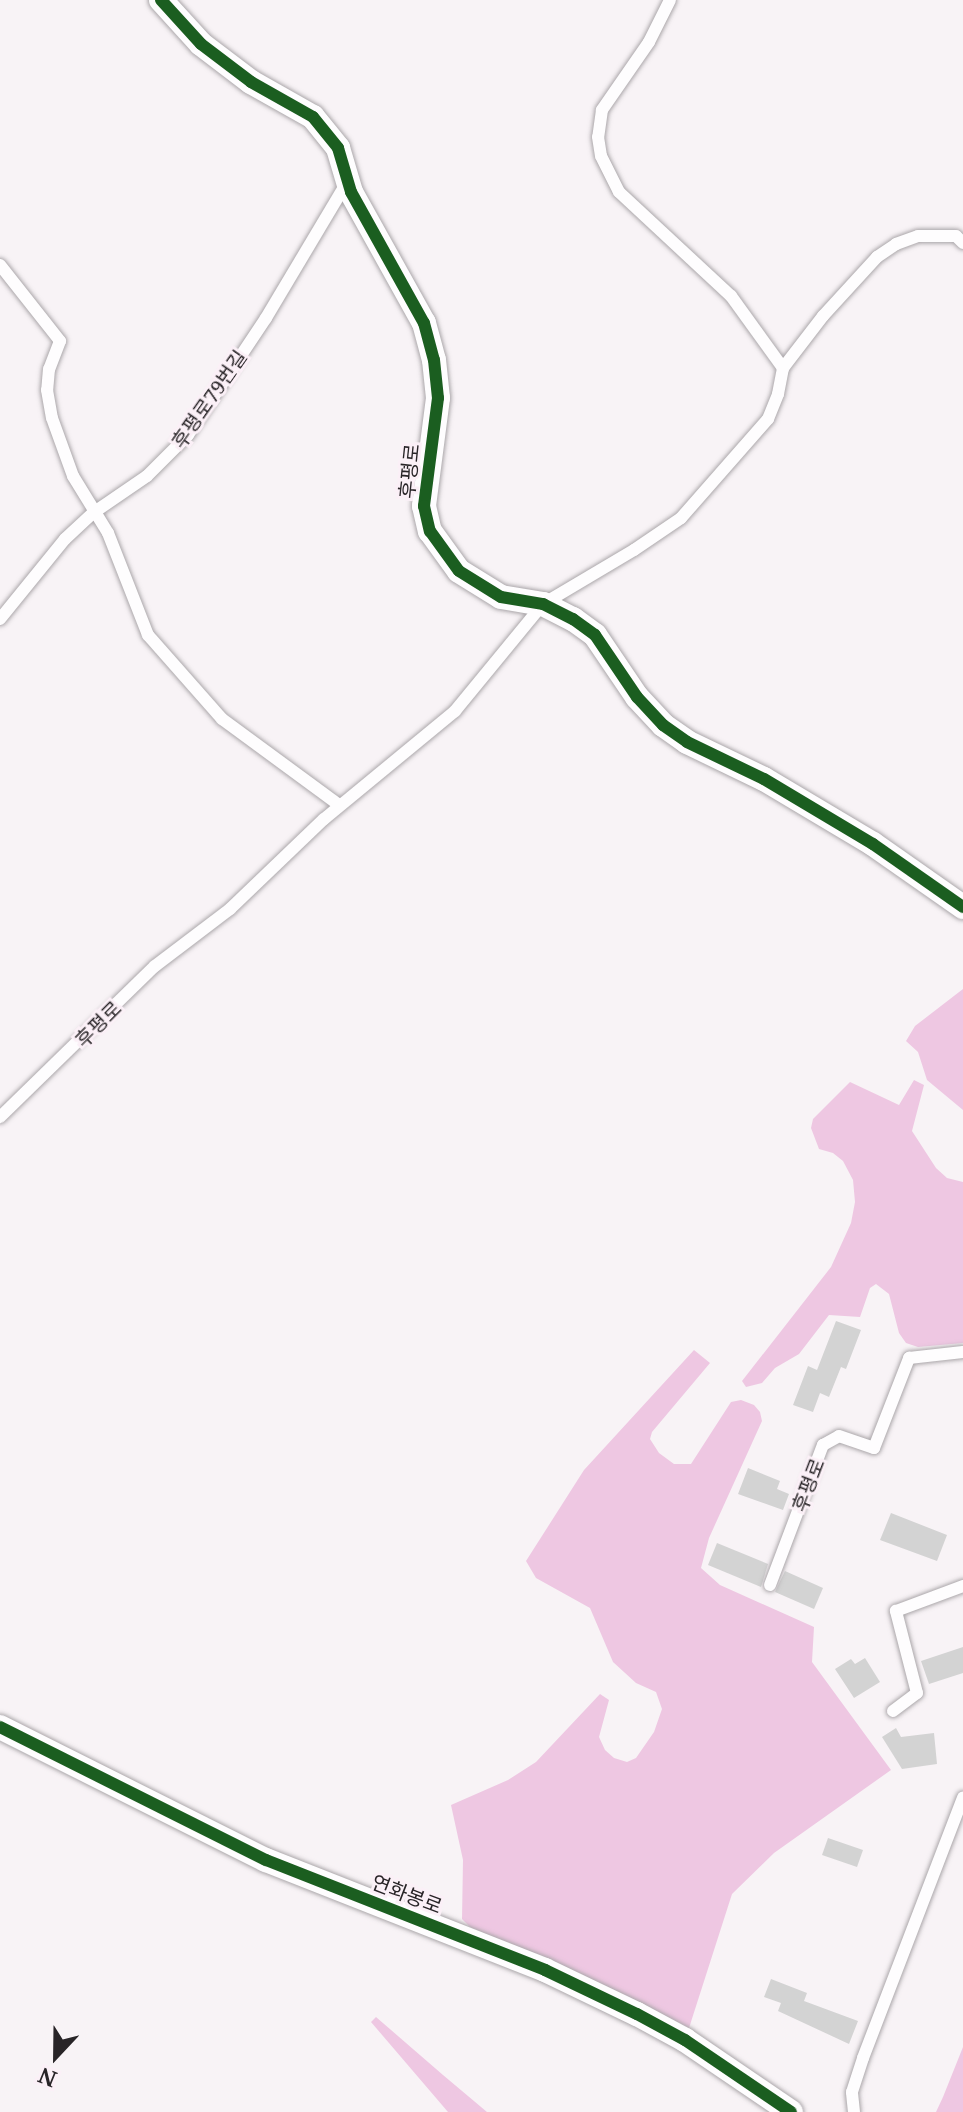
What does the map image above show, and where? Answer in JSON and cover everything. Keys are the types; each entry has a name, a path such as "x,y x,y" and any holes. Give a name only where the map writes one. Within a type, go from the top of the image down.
{"street":[{"name":"후평로","path":"161,0 201,44 226,64 313,117 327,130 338,148 347,182 424,323 434,360 438,398 424,506 430,531 443,554 476,584 501,597 543,604 573,619 595,635 637,697 663,725 687,742 764,779 873,844 963,907"},
{"name":"연화봉로","path":"0,1727 266,1860 545,1970 637,2014 685,2040 791,2112"}],"lane":[{"path":"670,0 649,42 602,110 598,137 601,156 619,192 731,296 783,368"},
{"name":"후평로79번길","path":"0,619 65,539 93,513 147,476 188,435 266,318 347,182"},
{"name":"후평로","path":"0,1117 155,966 230,909 339,805 455,711 543,604 681,518 768,419 778,394 783,368 823,316 877,257 896,244 918,236 956,236 963,243"},
{"path":"0,265 60,341 49,369 47,390 52,418 73,476 108,533 148,635 222,719 339,805"},
{"name":"후평로","path":"770,1585 823,1445 839,1436 874,1448 909,1358 963,1352"},
{"path":"893,1711 917,1693 896,1611 963,1586"},
{"path":"854,2112 852,2092 863,2058 963,1798"}],"shaded area":[{"path":"963,989 963,1110 927,1080 918,1052 906,1041 915,1026"},
{"path":"914,1080 924,1085 912,1131 936,1168 947,1178 963,1182 963,1343 918,1347 906,1343 899,1333 889,1294 876,1284 870,1288 860,1317 829,1315 799,1354 775,1368 762,1383 746,1387 742,1381 831,1267 851,1223 855,1202 853,1180 843,1161 833,1153 819,1149 811,1128 813,1119 850,1082 899,1105"},
{"path":"694,1350 710,1363 652,1432 650,1439 659,1453 674,1464 691,1464 731,1402 741,1400 754,1405 762,1421 709,1538 701,1568 720,1585 814,1627 812,1662 891,1770 774,1853 732,1894 689,2028 617,1991 470,1927 462,1919 463,1860 451,1805 508,1780 536,1762 600,1694 609,1700 599,1737 605,1750 614,1758 627,1762 636,1758 654,1732 662,1709 656,1692 636,1683 613,1662 590,1608 536,1578 526,1561 584,1470"},
{"path":"376,2017 487,2112 448,2112 371,2022"},
{"path":"963,2047 963,2112 936,2112 943,2097"}],"building":[{"path":"836,1321 861,1330 846,1369 841,1367 829,1397 820,1393 813,1412 793,1405 808,1366 817,1370"},
{"path":"748,1468 780,1481 777,1489 789,1494 783,1510 738,1494"},
{"path":"891,1513 947,1535 937,1561 880,1540"},
{"path":"717,1543 768,1564 761,1587 708,1565"},
{"path":"785,1571 823,1588 814,1609 775,1592"},
{"path":"963,1647 963,1673 929,1684 921,1661"},
{"path":"865,1658 880,1682 854,1698 835,1669 851,1659 855,1664"},
{"path":"896,1728 901,1737 934,1733 937,1764 902,1769 882,1737"},
{"path":"828,1838 863,1850 857,1867 822,1855"},
{"path":"771,1979 807,1993 804,2001 858,2021 849,2044 778,2011 781,2003 764,1997"}],"cycle path":[{"path":"161,0 201,44 251,82 313,117 338,148 351,192 424,323 434,360 438,398 424,506 430,531 459,571 501,597 543,604 573,619 595,635 637,697 663,725 687,742 764,779 873,844 963,907"},
{"path":"0,1727 266,1860 545,1970 637,2014 685,2040 791,2112"}]}
